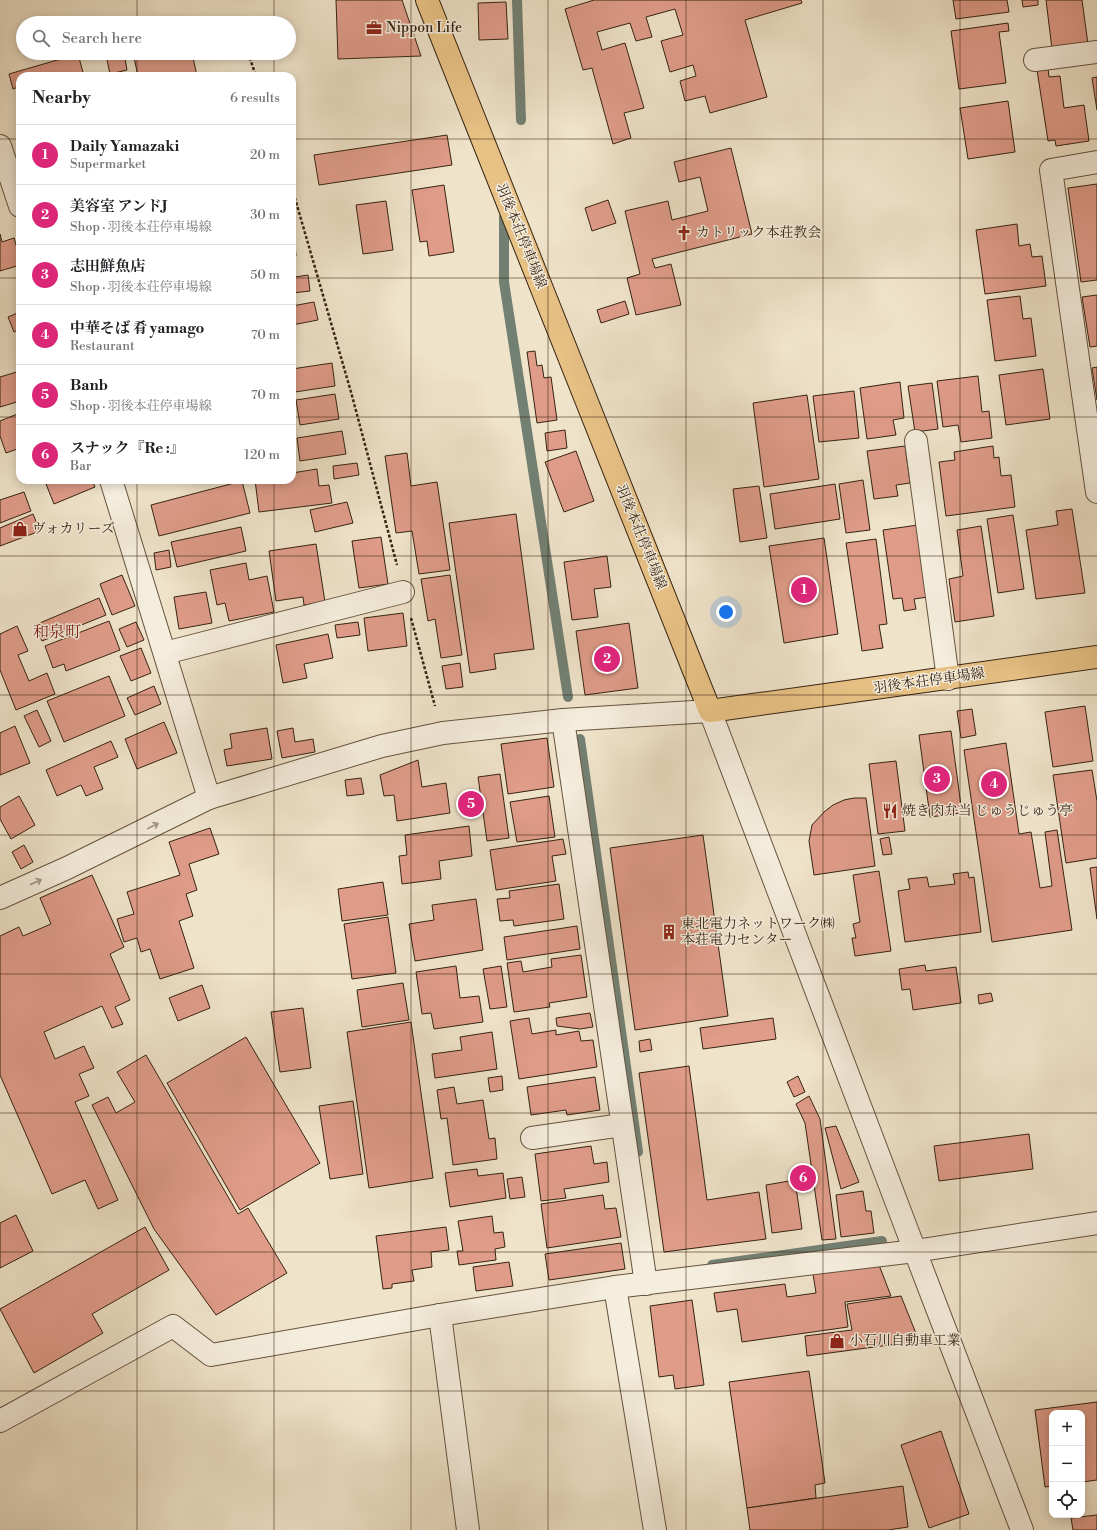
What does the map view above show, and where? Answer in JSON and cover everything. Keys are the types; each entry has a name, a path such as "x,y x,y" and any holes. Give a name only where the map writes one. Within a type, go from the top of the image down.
{"main road":[{"name":"羽後本荘停車場線","path":"427,0 710,711 1097,657"}],"street":[{"path":"1035,60 1097,52"},
{"path":"0,146 16,194"},
{"path":"1097,162 1051,170 1097,492"},
{"path":"916,441 948,679"},
{"path":"112,484 209,798"},
{"path":"165,653 403,592"},
{"path":"0,898 67,868 209,798 382,746 443,733 563,720 710,711 1022,1530"},
{"path":"563,720 646,1284"},
{"path":"532,1138 622,1125"},
{"path":"0,1421 173,1326 211,1355 440,1315 615,1287 915,1251 1097,1223"},
{"path":"615,1287 655,1530"},
{"path":"440,1315 468,1530"}],"path":[{"path":"250,60 255,72"},
{"path":"296,202 351,392 403,592 443,733"}],"building":[{"name":"Nippon Life","path":"336,0 402,0 421,56 338,59"},
{"path":"594,0 801,0 802,3 745,20 767,97 710,113 705,96 685,101 680,81 696,76 693,65 670,72 661,41 683,35 675,9 646,17 652,37 636,41 630,23 597,32 602,50 625,43 644,108 624,113 631,138 613,144 592,68 583,70 565,9"},
{"path":"953,0 1007,0 1009,12 956,19"},
{"path":"1022,0 1038,0 1038,5 1023,7"},
{"path":"1046,0 1082,0 1088,44 1052,49"},
{"path":"506,2 508,39 479,40 478,3"},
{"path":"1008,23 1009,31 999,32 1006,83 959,89 951,31"},
{"path":"57,60 80,60 83,72 16,72 16,88 13,89 9,74"},
{"path":"107,60 125,60 127,70 110,72"},
{"path":"135,60 194,60 196,72 137,72"},
{"path":"1048,68 1049,77 1060,76 1064,108 1084,105 1089,141 1056,146 1055,140 1048,141 1037,70"},
{"path":"1097,77 1097,110 1092,78"},
{"path":"1008,101 1015,152 968,159 960,108"},
{"path":"447,135 452,165 319,185 314,155"},
{"path":"731,148 752,234 652,259 655,268 671,264 681,305 636,315 627,278 640,274 625,211 668,201 672,220 708,211 700,177 679,182 674,162"},
{"path":"1097,184 1097,280 1081,282 1068,188"},
{"path":"444,185 454,252 429,256 427,241 420,242 412,190"},
{"path":"608,200 616,223 592,231 585,208"},
{"path":"386,201 393,250 363,254 356,205"},
{"path":"1017,224 1019,246 1030,244 1032,257 1042,256 1046,286 985,294 976,230"},
{"path":"0,234 2,242 14,238 16,245 16,266 0,271"},
{"path":"308,275 310,291 296,293 296,277"},
{"path":"1097,295 1097,346 1090,347 1082,297"},
{"path":"1020,296 1023,319 1031,318 1036,356 995,361 987,300"},
{"path":"625,301 629,314 601,323 597,310"},
{"path":"314,302 318,320 296,324 296,305"},
{"path":"16,314 16,331 14,332 8,317"},
{"path":"535,351 537,366 542,365 544,378 551,377 557,420 537,423 527,352"},
{"path":"332,363 335,386 296,392 296,368"},
{"path":"1097,367 1097,400 1092,368"},
{"path":"1043,369 1050,419 1006,425 999,375"},
{"path":"16,372 16,402 0,407 0,377"},
{"path":"978,376 982,412 989,411 992,438 961,442 958,425 943,427 937,381"},
{"path":"900,382 904,418 893,420 896,435 867,439 860,388"},
{"path":"932,383 938,429 915,432 908,386"},
{"path":"854,391 859,438 819,442 813,396"},
{"path":"335,394 339,419 300,425 296,400"},
{"path":"807,395 819,479 764,487 753,403"},
{"path":"16,415 16,449 6,453 0,436 0,421"},
{"path":"565,430 567,448 547,451 545,433"},
{"path":"342,431 346,454 300,461 297,438"},
{"path":"905,446 910,483 896,485 898,496 874,499 867,451"},
{"path":"993,446 994,458 999,457 1001,476 1011,475 1015,507 946,516 939,462 955,460 954,452"},
{"path":"576,451 594,501 564,512 545,462"},
{"path":"407,453 411,486 437,482 450,570 419,574 412,531 396,533 385,456"},
{"path":"357,463 359,475 334,479 333,466"},
{"path":"317,469 319,486 329,485 332,503 259,512 256,484 296,484 296,472"},
{"path":"863,480 870,530 846,533 839,484"},
{"path":"46,484 94,484 95,487 54,504"},
{"path":"231,484 243,484 250,513 159,536 151,505"},
{"path":"835,484 840,519 775,529 770,494"},
{"path":"759,486 767,538 740,542 733,489"},
{"path":"24,492 31,511 0,523 0,500"},
{"path":"347,502 353,523 315,532 310,510"},
{"path":"1072,509 1085,593 1036,599 1026,530 1058,525 1056,511"},
{"name":"ヴォカリーズ","path":"33,514 40,531 0,546 0,528"},
{"path":"516,514 534,649 494,654 496,669 470,673 449,523"},
{"path":"1013,515 1024,589 998,593 987,519"},
{"path":"918,525 928,597 914,599 916,609 904,611 902,598 893,599 883,530"},
{"path":"981,526 994,616 955,622 949,579 963,576 957,530"},
{"path":"241,527 246,551 177,567 171,542"},
{"path":"381,537 388,584 359,588 352,541"},
{"path":"824,538 838,634 784,643 769,546"},
{"path":"876,539 887,624 879,625 883,648 862,651 846,543"},
{"path":"316,544 325,602 304,605 303,597 276,601 269,551"},
{"path":"169,550 171,567 156,570 154,553"},
{"path":"607,556 611,587 594,589 598,617 572,620 564,562"},
{"path":"246,563 249,580 267,576 274,612 229,621 225,603 217,605 210,570"},
{"path":"122,575 135,606 112,615 100,584"},
{"path":"450,575 462,655 441,658 435,619 428,621 421,579"},
{"path":"206,592 212,623 179,629 174,597"},
{"path":"99,598 106,615 42,641 35,625"},
{"path":"403,613 407,646 368,651 364,618"},
{"path":"109,621 120,650 66,671 64,664 53,668 45,646"},
{"path":"136,622 144,640 127,647 119,629"},
{"path":"358,622 360,635 337,638 335,625"},
{"path":"629,623 638,688 585,695 576,631"},
{"path":"17,626 28,651 18,655 29,681 47,673 55,694 16,710 0,670 0,634"},
{"path":"328,634 333,658 304,664 307,678 283,683 276,645"},
{"path":"141,648 151,673 131,681 120,656"},
{"path":"460,663 463,687 446,689 442,666"},
{"path":"109,676 125,716 64,742 47,701"},
{"path":"154,686 161,704 135,715 127,698"},
{"path":"1085,706 1093,761 1053,767 1045,712"},
{"path":"972,709 976,735 961,738 957,711"},
{"path":"37,710 51,741 39,747 24,716"},
{"path":"164,722 177,753 137,769 125,739"},
{"path":"15,726 30,763 0,775 0,733"},
{"path":"267,728 272,759 227,766 224,750 232,748 230,734"},
{"path":"293,728 295,742 313,739 315,752 282,758 277,731"},
{"path":"951,731 962,813 930,817 919,735"},
{"path":"547,738 554,787 508,794 501,744"},
{"path":"111,741 118,757 94,767 103,789 86,796 81,785 57,796 46,770"},
{"path":"1006,743 1019,834 1031,832 1040,888 1052,886 1045,832 1057,830 1072,930 992,942 964,750"},
{"path":"418,760 422,787 446,783 450,813 397,821 394,795 384,796 380,775"},
{"path":"896,761 905,831 878,834 869,764"},
{"path":"1092,770 1097,801 1097,858 1066,863 1053,775"},
{"path":"500,774 509,838 487,841 478,777"},
{"path":"361,778 364,794 347,796 345,780"},
{"path":"19,796 35,825 11,839 0,819 0,807"},
{"path":"549,796 555,837 517,842 510,802"},
{"path":"866,798 875,866 814,875 809,841 812,825 833,805 844,800"},
{"path":"469,826 472,856 439,861 441,879 402,884 399,856 407,855 405,835"},
{"path":"210,828 219,854 189,864 197,890 186,894 193,916 179,921 194,968 160,979 150,949 141,952 137,938 124,942 117,919 134,914 127,892 180,875 169,842"},
{"name":"東北電力ネットワーク㈱ 本荘電力センター","path":"703,835 728,1016 635,1030 610,848"},
{"path":"889,837 892,854 883,855 880,839"},
{"path":"563,839 566,854 552,856 556,881 496,890 490,850"},
{"path":"24,845 33,862 21,869 12,852"},
{"path":"1097,867 1097,919 1090,868"},
{"path":"879,871 891,951 855,956 852,938 856,938 853,924 860,922 853,875"},
{"path":"968,872 969,878 974,877 981,932 905,942 898,891 910,889 908,879 927,877 929,887 955,884 953,874"},
{"path":"92,875 124,947 110,954 130,1000 115,1007 123,1024 112,1028 102,1006 44,1032 55,1059 84,1046 94,1068 79,1074 89,1096 75,1102 118,1200 98,1209 85,1180 52,1194 0,1075 0,936 19,927 23,936 51,924 40,898"},
{"path":"383,882 388,915 342,921 338,889"},
{"path":"559,884 564,919 514,926 513,920 500,921 497,899 510,898 509,891"},
{"path":"476,899 483,950 415,961 409,924 434,920 432,905"},
{"path":"388,917 396,973 352,979 344,924"},
{"path":"577,926 580,949 507,960 504,937"},
{"path":"581,955 587,997 549,1003 550,1007 514,1012 507,963 521,961 523,972 552,967 551,959"},
{"path":"925,965 926,971 956,967 961,1003 913,1010 910,989 902,990 899,969"},
{"path":"456,966 460,998 479,996 483,1022 434,1029 431,1013 422,1014 416,972"},
{"path":"501,966 507,1007 490,1009 483,969"},
{"path":"403,983 409,1020 362,1027 357,990"},
{"path":"202,985 210,1008 178,1021 169,998"},
{"path":"991,993 993,1001 979,1004 978,995"},
{"path":"303,1008 311,1068 280,1072 271,1012"},
{"path":"590,1013 593,1027 580,1029 557,1026 556,1018"},
{"path":"529,1018 532,1034 556,1030 556,1035 579,1031 581,1041 593,1040 597,1067 519,1079 510,1021"},
{"path":"773,1018 776,1039 703,1049 700,1028"},
{"path":"411,1022 433,1178 369,1188 347,1032"},
{"path":"492,1032 497,1069 435,1078 432,1054 462,1050 460,1037"},
{"path":"246,1037 320,1163 240,1210 167,1083"},
{"path":"650,1039 652,1050 640,1052 639,1041"},
{"path":"146,1055 238,1214 248,1208 287,1273 216,1315 154,1229 92,1105 108,1097 116,1113 135,1102 117,1072"},
{"path":"689,1066 707,1200 759,1192 766,1239 664,1252 639,1073"},
{"path":"502,1076 503,1090 490,1092 488,1078"},
{"path":"798,1076 805,1092 794,1097 787,1082"},
{"path":"595,1077 600,1110 567,1115 566,1110 531,1115 527,1087"},
{"path":"454,1087 457,1104 483,1100 489,1139 495,1138 497,1159 453,1165 447,1118 441,1119 437,1090"},
{"path":"809,1096 820,1119 836,1239 822,1240 805,1123 796,1104"},
{"path":"353,1101 363,1174 330,1179 319,1106"},
{"path":"836,1126 859,1182 841,1189 825,1128"},
{"path":"1029,1134 1033,1169 939,1181 934,1146"},
{"path":"591,1146 594,1164 607,1162 609,1182 564,1189 566,1198 541,1201 535,1154"},
{"path":"477,1169 478,1176 503,1173 506,1198 450,1207 445,1173"},
{"path":"522,1177 525,1197 510,1199 507,1179"},
{"path":"795,1180 802,1229 772,1233 766,1185"},
{"path":"863,1191 866,1211 871,1211 874,1233 841,1237 836,1195"},
{"path":"603,1195 605,1209 616,1208 621,1237 547,1248 541,1204"},
{"path":"16,1215 33,1251 0,1268 0,1223"},
{"path":"492,1216 494,1233 503,1232 505,1247 495,1249 496,1260 459,1265 457,1251 463,1251 458,1221"},
{"path":"145,1227 169,1270 92,1314 103,1333 34,1373 0,1309"},
{"path":"446,1227 449,1250 431,1252 432,1267 412,1270 414,1281 392,1284 392,1288 383,1289 376,1236"},
{"path":"621,1243 625,1269 549,1280 545,1254"},
{"path":"509,1262 513,1286 476,1291 473,1267"},
{"path":"879,1265 891,1296 845,1302 848,1327 742,1342 737,1309 717,1312 714,1293 785,1284 787,1297 816,1293 813,1274"},
{"path":"901,1296 919,1341 807,1356 805,1336 852,1330 847,1304"},
{"path":"692,1300 704,1385 675,1389 673,1375 659,1377 650,1306"},
{"path":"809,1371 825,1483 815,1485 816,1498 747,1508 729,1382"},
{"path":"1097,1402 1097,1480 1085,1482 1085,1410 1049,1410 1049,1486 1045,1487 1035,1410"},
{"path":"941,1431 969,1514 929,1528 901,1445"},
{"path":"903,1486 908,1527 888,1530 750,1530 747,1508"},
{"path":"1097,1515 1097,1530 1073,1530 1071,1518 1085,1518 1085,1516"}],"waterway":[{"path":"517,0 521,120"},
{"path":"504,217 504,282 568,697"},
{"path":"580,739 638,1152"},
{"path":"712,1265 882,1241"}],"place":[{"name":"Nippon Life","path":"374,28"},
{"name":"カトリック本荘教会","path":"684,233"},
{"name":"ヴォカリーズ","path":"20,529"},
{"name":"Daily Yamazaki","path":"804,590"},
{"name":"美容室 アンドJ","path":"607,659"},
{"name":"志田鮮魚店","path":"937,779"},
{"name":"中華そば 肴 yamago","path":"994,784"},
{"name":"Banb","path":"471,804"},
{"name":"焼き肉弁当 じゅうじゅう亭","path":"890,811"},
{"name":"東北電力ネットワーク㈱ 本荘電力センター","path":"669,932"},
{"name":"スナック『Re :』","path":"803,1178"},
{"name":"小石川自動車工業","path":"837,1341"}],"district":[{"name":"和泉町","path":"57,632"}]}
